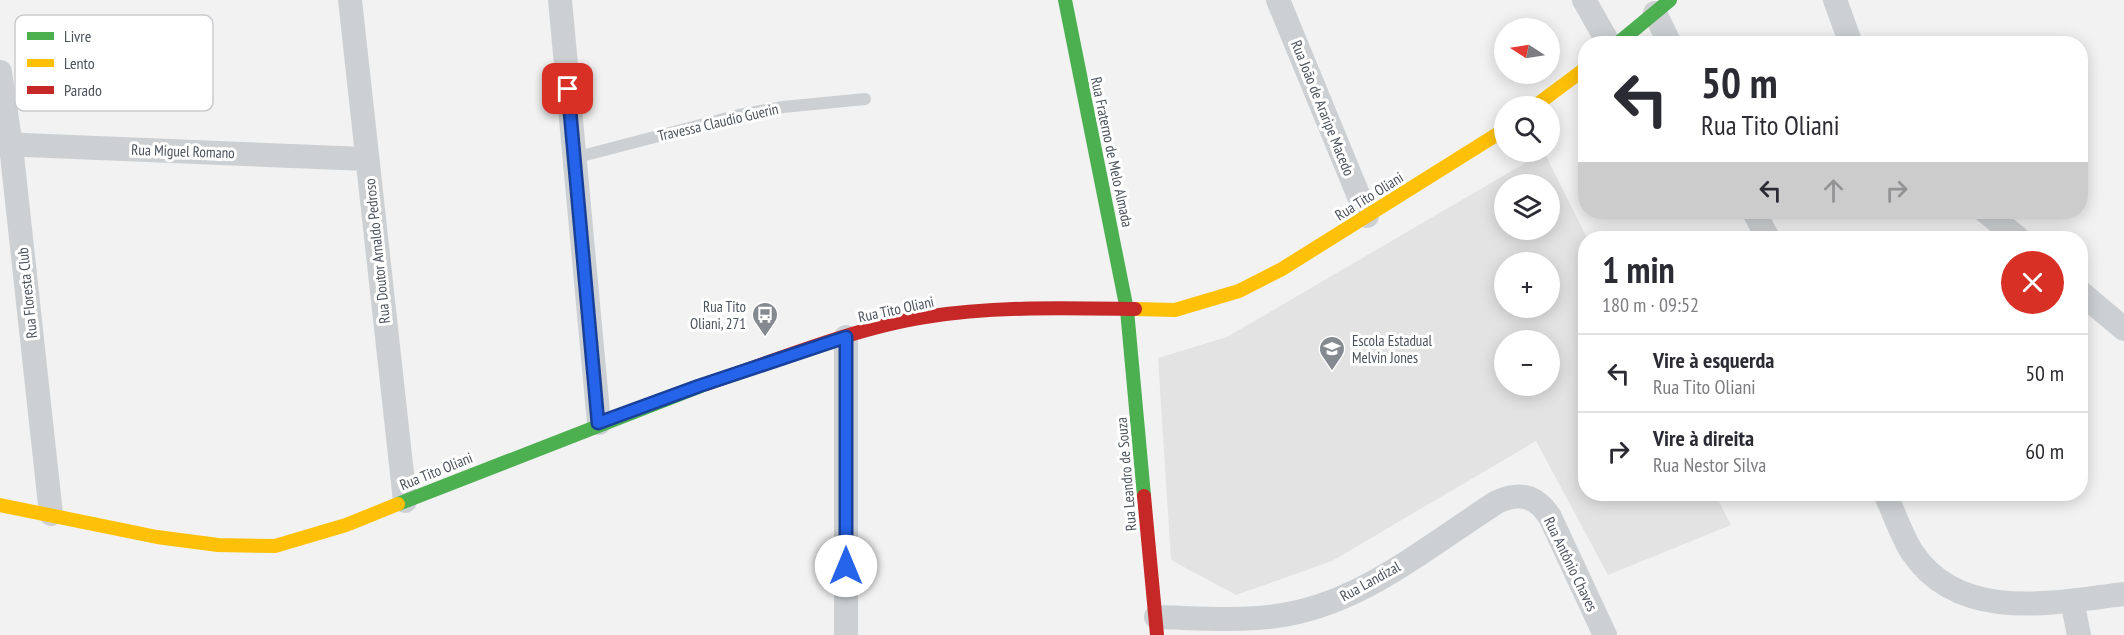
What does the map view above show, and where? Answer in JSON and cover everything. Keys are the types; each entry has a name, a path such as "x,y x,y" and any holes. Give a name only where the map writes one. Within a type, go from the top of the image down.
{"street":[{"name":"Rua Doutor Arnaldo Pedroso","path":"350,0 405,501"},
{"path":"560,0 598,423"},
{"name":"Rua Fraterno de Melo Almada","path":"1065,0 1127,310"},
{"name":"Rua João de Araripe Macedo","path":"1278,0 1367,216"},
{"path":"1584,0 1605,36"},
{"path":"1835,0 1848,36"},
{"path":"1627,36 1663,6 1669,36"},
{"name":"Rua Floresta Club","path":"0,72 6,145 51,514"},
{"path":"1548,96 1578,74"},
{"name":"Rua Tito Oliani","path":"0,505 167,538 218,545 275,546 346,525 598,423 699,386 846,337 935,316 1035,307 1175,310 1239,291 1282,269 1494,136"},
{"name":"Rua Miguel Romano","path":"6,145 366,159"},
{"path":"1995,219 2009,231"},
{"path":"2088,299 2124,329"},
{"name":"Rua Leandro de Souza","path":"1127,310 1156,626"},
{"path":"846,337 846,635"},
{"name":"Rua Antônio Chaves","path":"1497,502 1512,496 1524,495 1539,503 1545,510 1605,635"},
{"path":"1888,501 1912,552 1935,576 1959,593 1989,603 2030,604 2124,594"},
{"name":"Rua Landizal","path":"1156,626 1296,613 1330,603 1364,588 1497,502"},
{"path":"2072,601 2079,635"}],"lane":[{"name":"Travessa Claudio Guerin","path":"574,158 739,115 783,107 865,99"}],"shaded area":[{"name":"Escola Estadual Melvin Jones","path":"1527,162 1549,162 1555,174 1506,174"},
{"name":"Escola Estadual Melvin Jones","path":"1494,181 1494,240 1560,240 1560,184 1584,231 1578,231 1578,501 1719,501 1731,525 1608,575 1536,441 1332,561 1236,595 1171,560 1158,358 1227,337"}],"traffic: fast":[{"path":"1065,0 1127,310 1144,496"},
{"path":"1627,36 1670,0"},
{"path":"398,504 706,384"}],"traffic: slow":[{"path":"1548,96 1578,74"},
{"path":"1135,309 1175,310 1239,291 1282,269 1494,136"},
{"path":"0,505 157,537 218,545 275,546 346,525 398,504"}],"traffic: jam":[{"path":"706,384 843,337 925,317 1004,309 1135,309"},
{"path":"1144,496 1157,635"}],"place":[{"name":"Rua Tito Oliani, 271","path":"765,338"},
{"name":"Escola Estadual Melvin Jones","path":"1332,372"}],"route":[{"path":"568,89 598,423 699,386 846,337 846,566"}]}
